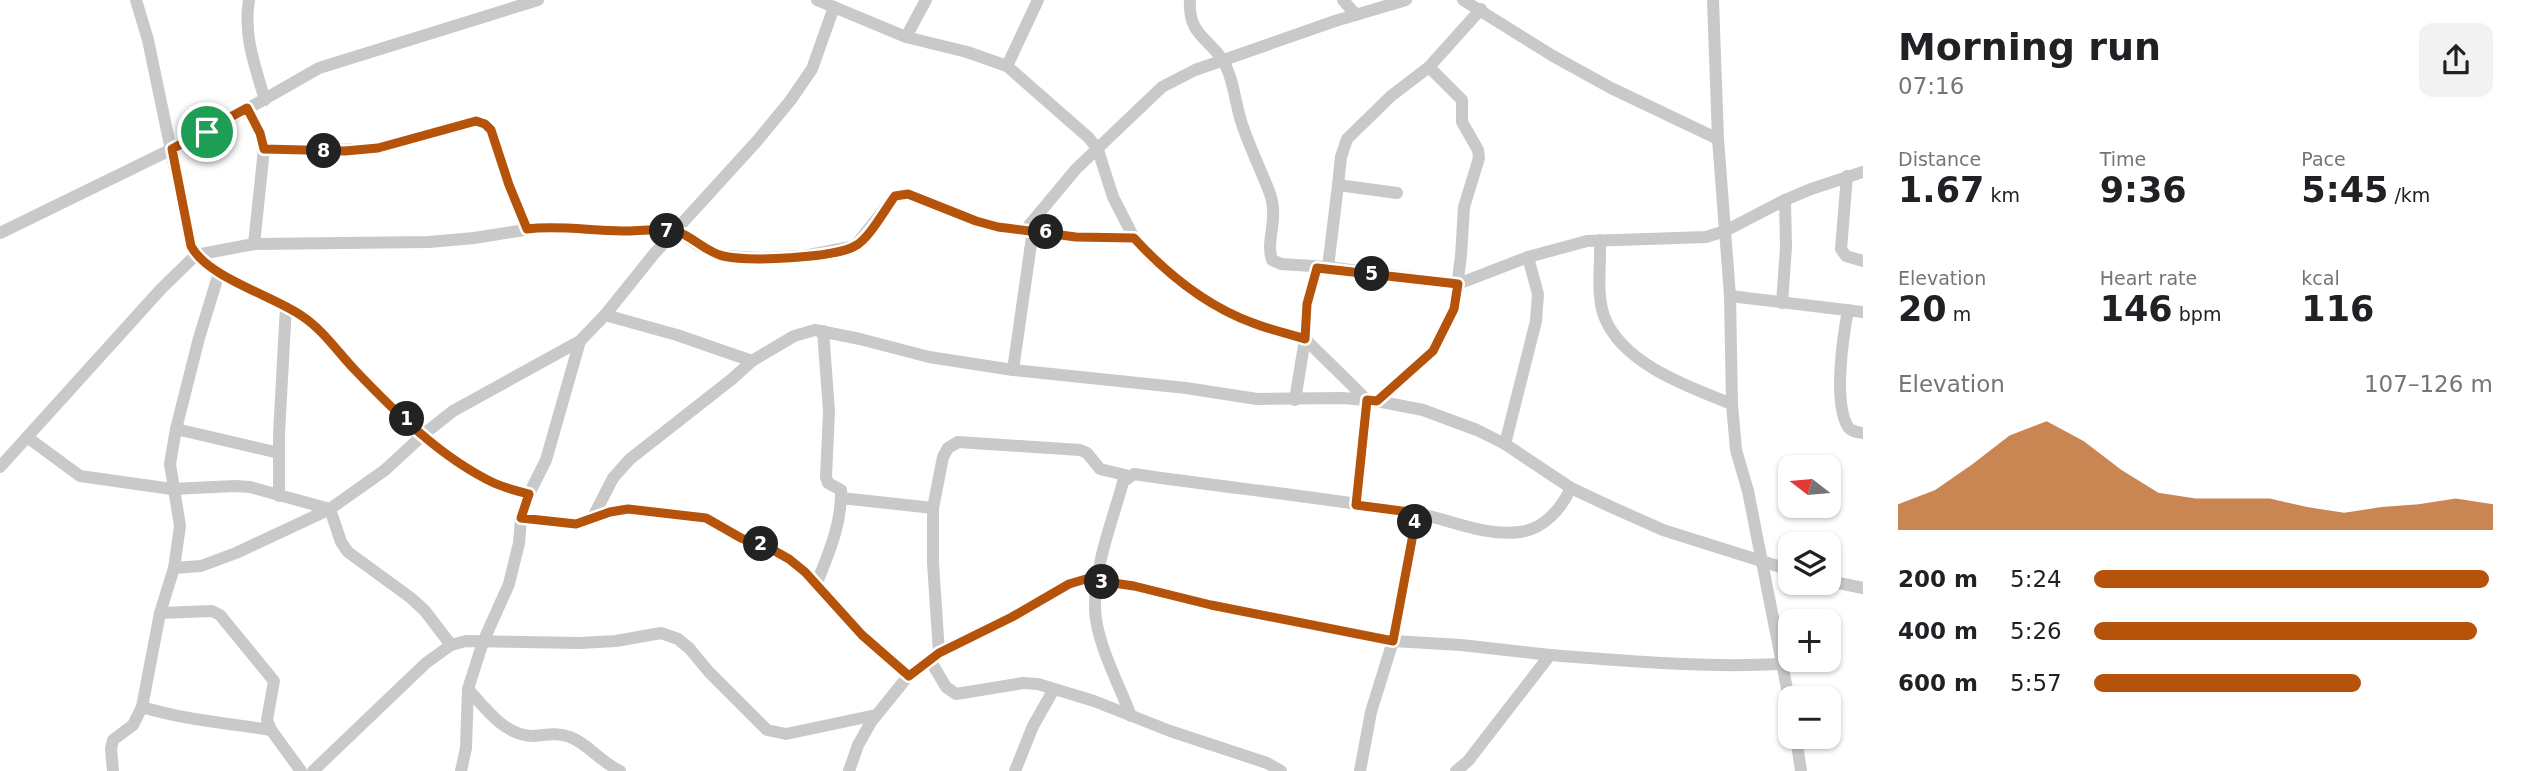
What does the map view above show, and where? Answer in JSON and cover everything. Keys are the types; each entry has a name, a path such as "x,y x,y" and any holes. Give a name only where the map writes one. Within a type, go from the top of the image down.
{"street":[{"path":"136,0 148,40 191,246 196,255 219,273 305,317 372,387 424,434 475,473 496,484 529,494"},
{"path":"249,0 246,19 250,48 265,100"},
{"path":"0,233 172,149 319,68 538,0"},
{"path":"817,0 906,37 967,52 1007,66 1098,149 1114,197 1134,238 1156,262 1185,286 1227,312 1305,339 1372,400"},
{"path":"906,37 926,0"},
{"path":"1007,66 1038,0"},
{"path":"1190,0 1189,10 1197,32 1223,60 1250,150 1273,202 1275,216 1269,253 1272,260 1282,264 1458,284 1528,257 1600,240 1689,239 1725,231 1785,200 1863,172"},
{"path":"1343,0 1356,15"},
{"path":"1013,370 1030,230 1055,192 1130,116 1163,87 1195,70 1406,0"},
{"path":"1464,0 1553,56 1611,88 1718,139"},
{"path":"1713,0 1718,139 1730,296 1732,404 1736,450 1748,491 1778,644"},
{"path":"174,568 201,566 236,553 330,509 385,470 424,434 474,398 553,358 580,341 790,101 812,68 834,7"},
{"path":"1295,400 1305,339 1307,304 1322,267 1341,157 1347,139 1391,96 1430,67 1481,9"},
{"path":"1356,505 1372,400 1433,351 1454,309 1464,208 1477,166 1478,150 1462,122 1462,100 1430,67"},
{"path":"247,108 260,133 264,149 254,244"},
{"path":"264,149 325,151 378,148 476,121 491,130 527,229"},
{"path":"1847,176 1841,249 1846,257 1863,261"},
{"path":"1338,185 1397,193"},
{"path":"0,467 161,289 196,255 254,244 429,242 543,227 623,231 676,230 698,245 723,256 804,256 855,246 877,222 895,196 901,194 908,194 998,227 1076,237 1134,238"},
{"path":"1782,303 1785,200"},
{"path":"1600,240 1600,296 1604,317 1614,334 1631,352 1678,382 1732,404"},
{"path":"1505,444 1536,321 1538,294 1528,257"},
{"path":"113,771 113,740 132,725 142,707 160,613 174,568 180,526 170,464 199,338 219,273"},
{"path":"1730,296 1863,312"},
{"path":"279,496 286,306"},
{"path":"1848,310 1841,351 1841,399 1847,426 1853,431 1863,433"},
{"path":"605,315 677,335 751,361"},
{"path":"593,517 613,478 630,459 732,380 751,361 794,336 815,330 929,357 1013,370 1257,399 1372,400 1423,411 1477,430 1505,444 1571,488 1663,530 1778,566"},
{"path":"816,585 833,540 841,499 841,490 828,482 826,477 829,411 823,331"},
{"path":"461,771 466,748 468,689 482,642 509,584 519,543 521,518 529,494 546,460 580,341"},
{"path":"176,429 279,453"},
{"path":"27,438 80,476 172,489 250,487 330,509"},
{"path":"1129,476 1100,469 1087,453 1080,450 958,442 948,448 943,457 933,508 935,657 946,687 956,694 1023,683 1038,684 1170,732 1267,763 1281,771"},
{"path":"1131,716 1101,638 1095,611 1096,581 1123,482 1129,476 1134,474 1280,491 1417,513 1485,531 1521,532 1536,527 1553,515 1564,503 1571,488"},
{"path":"841,499 933,508"},
{"path":"330,509 341,542 348,552 411,598 452,645"},
{"path":"521,518 576,524 628,509 706,518 741,538 765,546 789,559 862,635 909,676"},
{"path":"1360,771 1371,712 1393,641 1417,513"},
{"path":"849,771 858,745 876,715 909,676 935,657 1069,584 1086,579 1134,586 1211,605 1393,641 1624,659 1666,665 1778,664"},
{"path":"1841,583 1863,588"},
{"path":"160,613 212,611 220,615 274,681 267,720 271,730 301,771"},
{"path":"313,771 426,663 452,645 466,640 579,643 615,641 661,633 678,639 689,648 767,730 786,734 876,715"},
{"path":"1456,771 1468,761 1550,655"},
{"path":"468,689 490,714 518,734 531,736 552,733 574,738 597,758 620,771"},
{"path":"1015,771 1033,726 1055,689"},
{"path":"142,707 203,722 271,730"},
{"path":"1798,749 1801,771"}],"route":[{"path":"247,108 260,133 264,149 345,151 378,148 476,121 491,130 527,229 543,227 623,231 676,230 698,245 723,256 804,256 844,250 862,241 895,196 908,194 998,227 1076,237 1134,238 1156,262 1185,286 1227,312 1305,339 1307,304 1317,268 1328,267 1458,284 1454,309 1433,351 1377,401 1367,400 1356,505 1417,513 1393,641 1211,605 1134,586 1086,579 1069,584 1012,617 939,653 909,676 862,635 805,572 789,559 758,543 741,538 706,518 628,509 610,512 576,524 521,518 529,494 496,484 449,455 372,387 305,317 219,273 196,255 191,246 172,149 207,132 247,108"}]}
